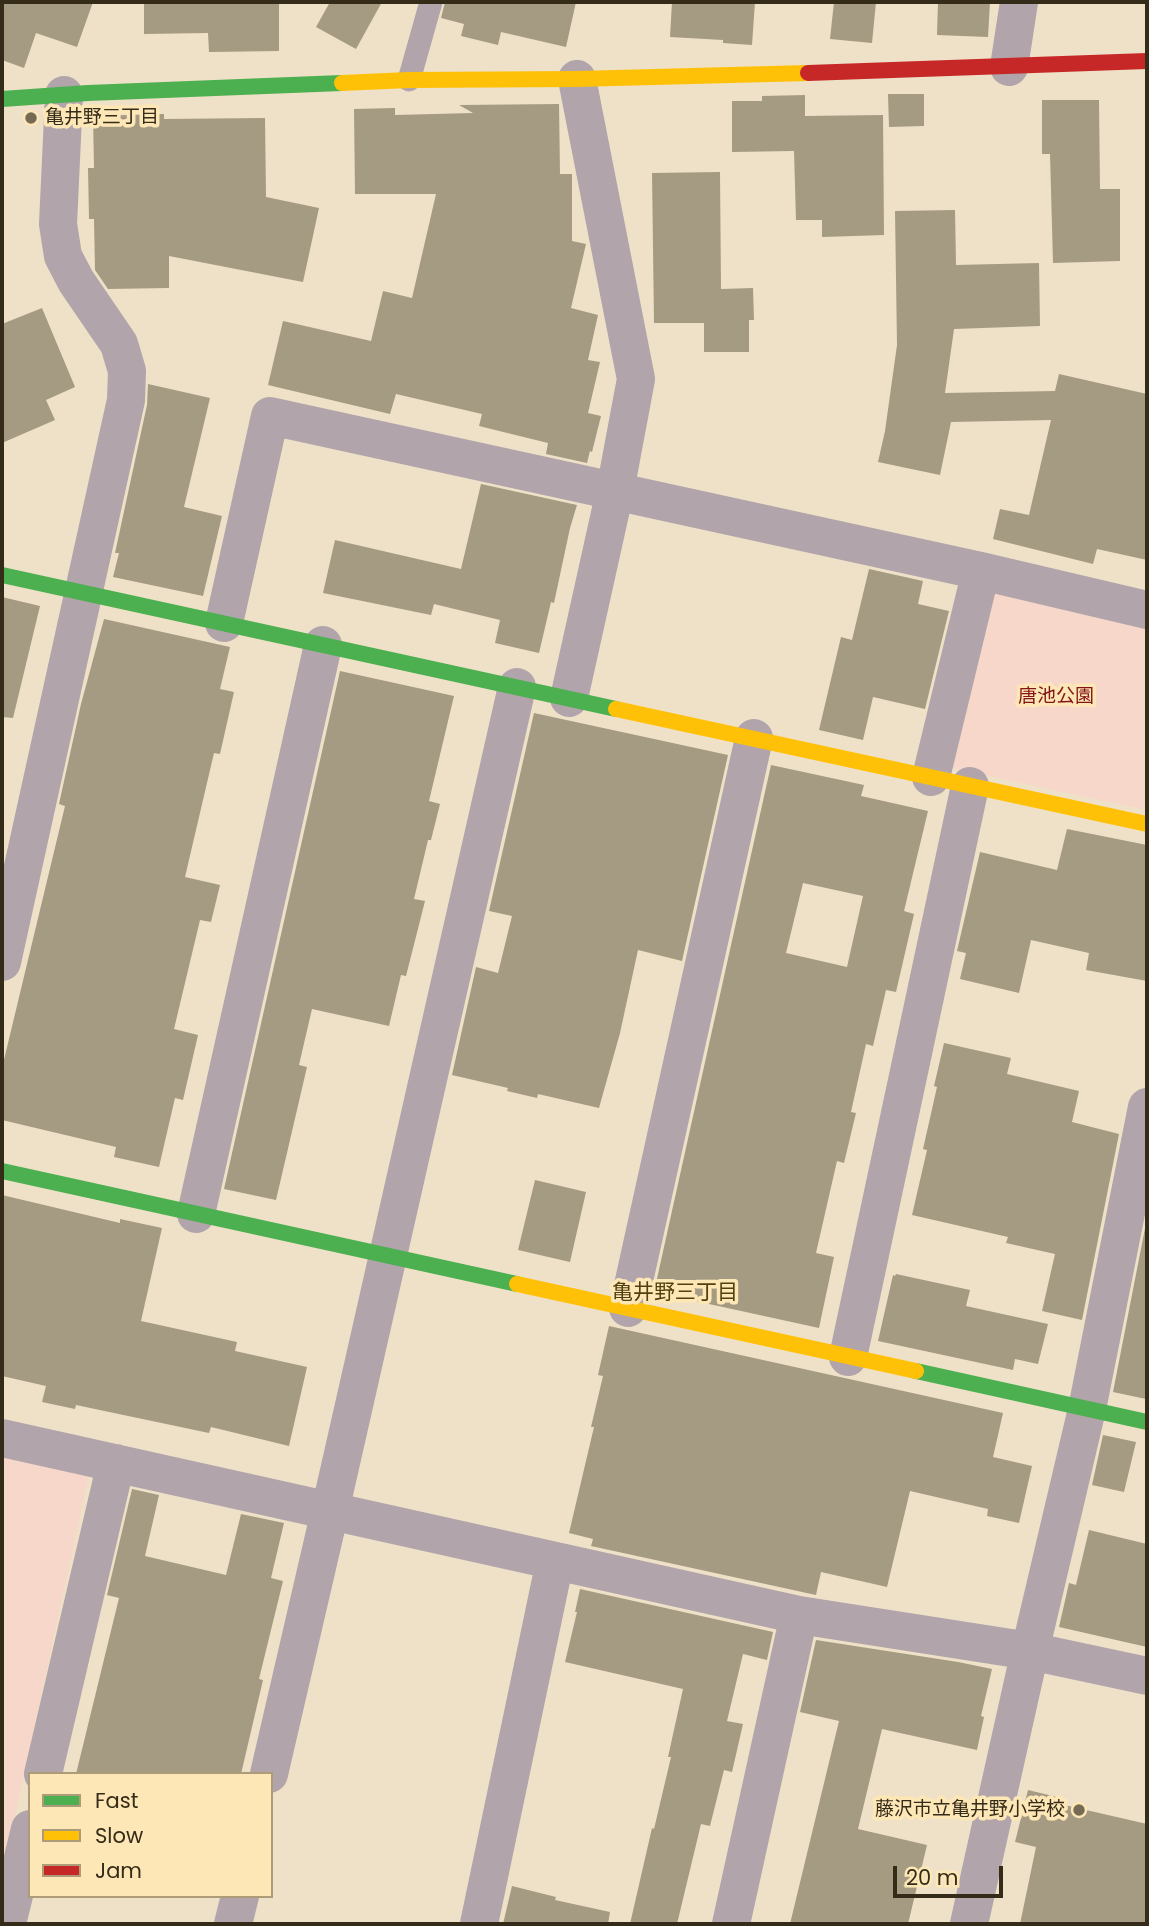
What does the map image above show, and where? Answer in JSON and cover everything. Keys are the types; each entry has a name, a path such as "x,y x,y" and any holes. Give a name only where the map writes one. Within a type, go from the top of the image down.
{"street":[{"path":"1009,67 1018,2"},
{"path":"2,99 409,80 577,79 1009,67 1144,68"},
{"path":"569,698 615,491 636,379 577,79"},
{"path":"2,962 126,400 127,371 119,344 76,281 63,256 58,225 64,95"},
{"path":"225,623 270,416 981,571 1147,610"},
{"path":"931,777 981,571"},
{"path":"2,575 1147,824"},
{"path":"196,1214 323,645"},
{"path":"268,1772 517,687"},
{"path":"628,1308 754,738"},
{"path":"848,1357 970,786"},
{"path":"969,1924 1087,1409 1146,1119"},
{"path":"2,1171 1147,1422"},
{"path":"2,1438 799,1615 1030,1651 1147,1676"},
{"path":"43,1772 116,1463"},
{"path":"479,1924 555,1561"},
{"path":"731,1924 799,1615"},
{"path":"7,1924 28,1837"},
{"path":"233,1924 240,1898"}],"lane":[{"path":"409,80 431,2"}],"green space":[{"name":"唐池公園","path":"987,587 1147,625 1147,810 947,767"},
{"path":"2,1441 92,1461 2,1875"}],"building":[{"path":"2,2 93,2 77,47 36,33 24,68 2,60"},
{"path":"144,2 279,2 279,51 209,52 208,33 144,34"},
{"path":"330,2 382,2 356,49 316,27"},
{"path":"445,2 576,2 566,47 501,32 498,45 461,36 464,24 441,18"},
{"path":"672,2 755,2 752,45 723,43 723,40 670,37"},
{"path":"834,2 876,2 872,43 830,39"},
{"path":"938,2 990,2 988,37 937,35"},
{"path":"888,94 924,94 924,126 889,127"},
{"path":"805,95 805,116 883,115 884,235 822,237 822,220 796,220 794,151 732,152 732,101 762,101 762,96"},
{"path":"1042,100 1099,100 1100,189 1120,189 1120,261 1053,263 1050,154 1042,154"},
{"path":"559,104 560,174 572,174 572,241 586,244 571,308 598,315 588,360 600,362 588,413 601,416 587,463 546,454 548,443 479,426 482,414 396,394 390,414 268,385 283,321 371,341 383,291 412,298 436,194 355,194 354,109 395,108 395,115 473,113 459,105"},
{"path":"164,114 164,119 265,118 266,197 319,208 303,282 169,256 169,288 108,289 95,270 94,219 89,219 88,168 94,168 93,116"},
{"path":"720,172 721,289 753,288 754,320 749,320 749,352 704,352 704,323 654,323 652,173"},
{"path":"955,210 956,265 1039,263 1040,326 954,329 945,393 1055,391 1059,374 1147,394 1147,560 1097,549 1093,564 993,539 1000,509 1029,515 1051,420 951,422 940,475 878,462 897,345 895,211"},
{"path":"42,308 75,387 46,400 55,420 2,443 2,324"},
{"path":"148,384 210,398 184,507 222,516 203,596 113,577 119,553 115,553 147,405"},
{"path":"481,484 577,505 539,653 495,643 500,620 434,604 431,615 323,593 335,540 461,569"},
{"path":"869,569 923,581 918,604 949,611 925,709 873,697 863,740 819,730 841,637 852,640"},
{"path":"2,597 40,606 13,718 2,717"},
{"path":"104,619 230,647 220,689 234,692 220,754 214,753 185,877 220,885 211,922 200,920 174,1029 198,1035 183,1100 175,1098 159,1167 114,1157 116,1147 2,1120 2,1068 65,806 59,804 81,704"},
{"path":"340,671 454,696 429,801 440,804 414,899 425,901 406,976 401,975 389,1026 312,1009 299,1065 307,1067 276,1200 224,1189"},
{"path":"534,713 728,755 682,961 638,950 620,1033 599,1108 538,1094 537,1098 452,1075 476,967 498,973 512,916 489,911"},
{"path":"771,765 864,785 861,796 928,811 904,911 914,914 896,992 886,990 873,1046 866,1044 851,1112 856,1113 844,1163 837,1161 816,1253 834,1257 819,1328 654,1292","holes":["803,883 863,896 847,967 786,953"]},
{"path":"1067,829 1147,845 1147,981 1086,970 1089,953 1031,940 1019,993 960,979 966,953 957,951 980,852 1057,870"},
{"path":"944,1043 1011,1058 1007,1074 1079,1091 1072,1122 1119,1134 1082,1320 1042,1311 1055,1254 1006,1243 1008,1237 912,1215 927,1150 923,1149"},
{"path":"535,1180 586,1192 570,1262 518,1250"},
{"path":"2,1195 120,1223 120,1219 162,1228 141,1321 237,1342 235,1351 307,1367 289,1446 211,1427 209,1433 76,1405 75,1409 42,1402 46,1386 2,1376"},
{"path":"1147,1218 1147,1395 1146,1399 1113,1392"},
{"path":"893,1275 970,1290 966,1306 1048,1324 1038,1364 1015,1359 1013,1370 878,1341"},
{"path":"609,1326 1003,1413 993,1457 1032,1466 1019,1523 987,1516 988,1509 910,1491 887,1587 821,1572 816,1595 591,1546 593,1539 569,1533 594,1427 591,1427 603,1376 598,1375"},
{"path":"1103,1435 1136,1442 1124,1492 1092,1485"},
{"path":"132,1489 159,1495 145,1556 226,1575 241,1514 284,1523 271,1578 283,1581 259,1679 263,1680 241,1772 76,1772 119,1598 107,1595"},
{"path":"1089,1530 1147,1544 1147,1647 1059,1627 1069,1583 1076,1585"},
{"path":"580,1589 773,1632 767,1660 743,1654 727,1721 743,1724 732,1772 724,1770 710,1826 701,1824 677,1924 630,1924 671,1757 668,1757 683,1689 565,1662"},
{"path":"816,1640 992,1669 981,1716 984,1717 977,1750 882,1729 858,1829 927,1845 908,1924 790,1924 839,1721 800,1712"},
{"path":"1028,1790 1061,1798 1060,1804 1147,1824 1147,1924 1020,1924 1036,1847 1015,1842"},
{"path":"512,1886 556,1897 555,1900 610,1912 608,1924 503,1924"}],"traffic: fast":[{"path":"2,99 342,83"},
{"path":"2,575 616,709"},
{"path":"2,1171 517,1284"},
{"path":"916,1371 1147,1422"}],"traffic: slow":[{"path":"342,83 808,73"},
{"path":"616,709 1147,824"},
{"path":"517,1284 916,1371"}],"traffic: jam":[{"path":"808,73 1147,61"}],"place":[{"name":"亀井野三丁目","path":"31,118"},
{"name":"藤沢市立亀井野小学校","path":"1079,1810"}],"district":[{"name":"亀井野三丁目","path":"675,1294"}]}
